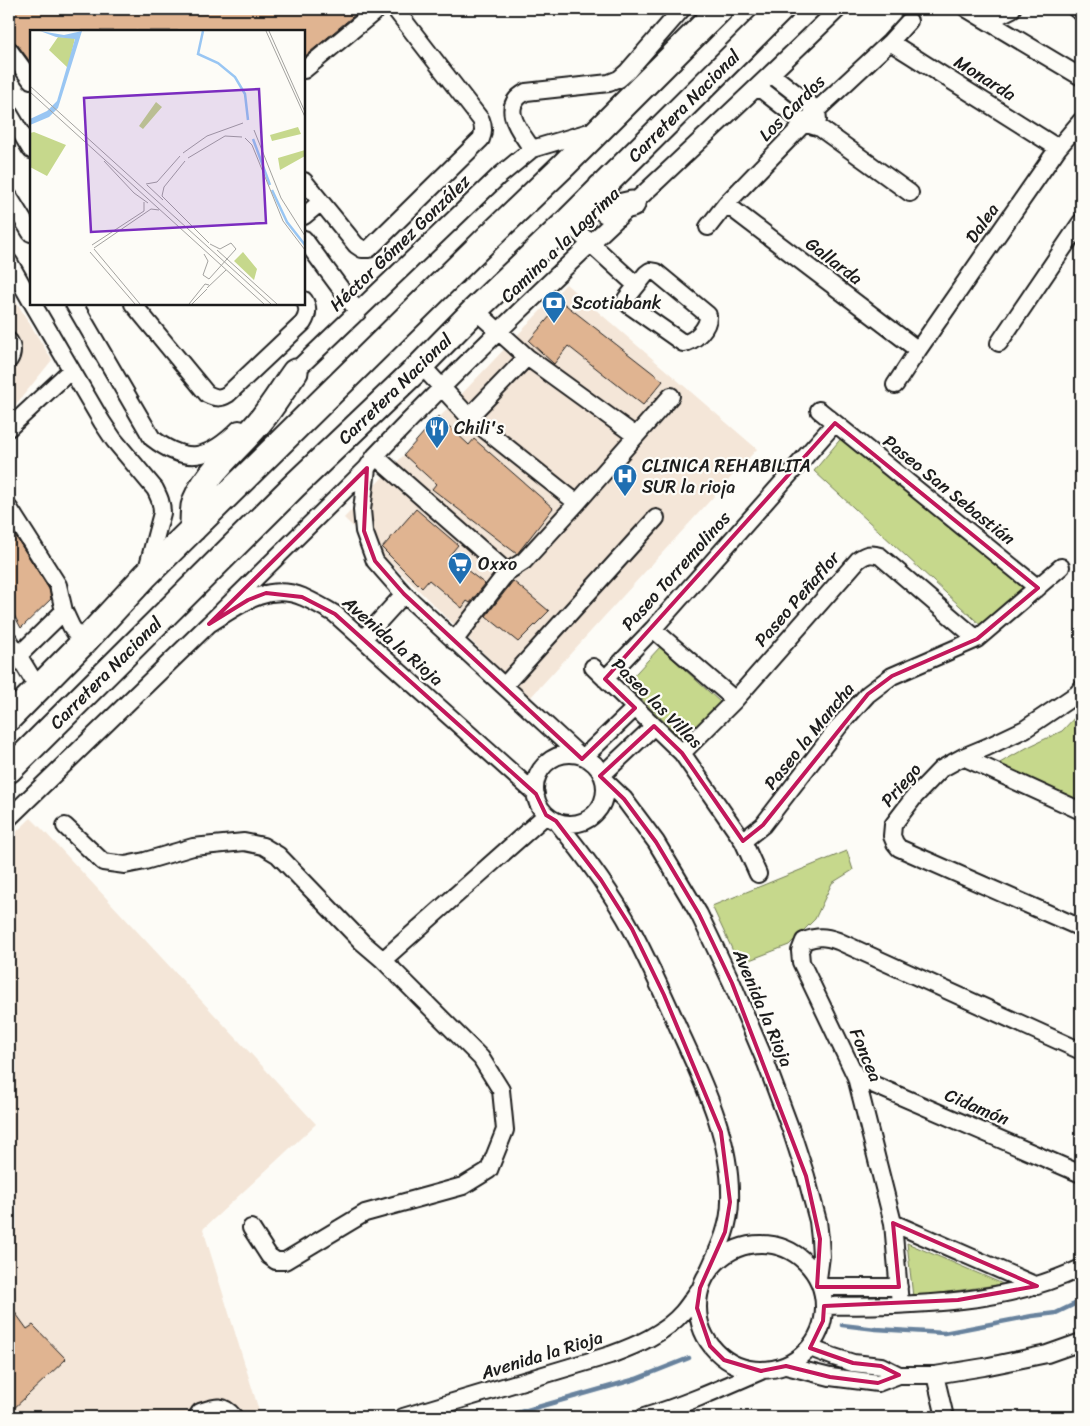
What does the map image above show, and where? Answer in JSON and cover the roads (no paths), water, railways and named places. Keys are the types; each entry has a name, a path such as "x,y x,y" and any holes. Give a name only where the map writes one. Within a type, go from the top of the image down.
{"highway":[{"name":"Carretera Nacional","path":"9,718 82,644 146,575 720,9"},
{"name":"Carretera Nacional","path":"9,770 295,485 421,365 781,9"},
{"path":"601,187 598,200 606,210 632,204"},
{"path":"192,530 194,507 204,485 261,420 295,372"}],"street":[{"path":"305,69 378,9"},
{"path":"305,182 356,245 362,249 369,249 481,139 484,127 481,120 395,9"},
{"path":"532,149 511,112 519,96 526,92 596,85 618,79 627,72 682,9"},
{"name":"Camino a la Lagrima","path":"209,624 371,462 442,387 838,9"},
{"path":"967,9 1081,77"},
{"path":"988,21 1012,9"},
{"path":"1076,9 1081,12"},
{"name":"Los Cardos","path":"816,110 890,42 909,21"},
{"name":"Monarda","path":"890,42 1058,148"},
{"path":"9,50 30,79"},
{"path":"771,74 816,110 812,125"},
{"path":"758,87 910,193"},
{"path":"9,113 30,148"},
{"name":"Dalea","path":"895,385 1058,148 1081,121"},
{"name":"Los Cardos","path":"708,228 726,204 812,125"},
{"name":"Héctor Gómez González","path":"75,305 152,438 165,448 177,453 203,454 227,440 498,177 532,149 598,130"},
{"path":"9,197 30,231"},
{"path":"305,215 321,202"},
{"name":"Gallarda","path":"726,204 918,350"},
{"path":"567,222 636,285"},
{"path":"999,343 1080,224"},
{"path":"305,240 358,312"},
{"path":"9,262 25,283 30,297"},
{"path":"650,271 656,272 704,310 708,315 709,321 695,339 689,343 683,343 629,305 626,299 636,285 650,271"},
{"path":"134,305 207,394 214,398 221,398 228,394 303,323 307,317 308,309 305,302"},
{"path":"34,305 114,440 160,497 162,513 146,575"},
{"path":"475,310 527,356 636,436"},
{"path":"9,341 12,348 9,360"},
{"path":"469,417 527,356"},
{"path":"421,365 469,417 577,503"},
{"path":"9,428 71,370"},
{"path":"454,641 507,572 524,561 671,396"},
{"name":"Paseo San Sebastián","path":"819,410 1038,588"},
{"name":"Paseo Torremolinos","path":"605,679 653,629 835,422"},
{"path":"507,572 371,462 362,510 364,531 375,561 404,594 581,756"},
{"path":"9,508 58,585 64,611 82,644"},
{"path":"504,686 656,518"},
{"name":"Paseo Peñaflor","path":"682,753 734,700 858,560 865,555 873,553 880,556 977,639"},
{"name":"Paseo la Mancha","path":"743,841 763,825 840,725 868,694 892,676 977,639 1061,567"},
{"name":"Avenida la Rioja","path":"9,818 209,624 248,600 266,594 288,594 302,597 335,614 536,794"},
{"path":"363,639 404,594"},
{"path":"18,656 64,611"},
{"path":"653,629 734,700"},
{"path":"9,640 38,688"},
{"name":"Paseo las Villas","path":"593,666 682,753 743,841 758,874"},
{"name":"Priego","path":"1080,693 1025,728 941,769 915,796 893,825 892,836 899,848 1081,928"},
{"path":"581,756 635,708"},
{"path":"603,777 654,726"},
{"path":"551,818 567,824 578,823 588,819 597,812 605,791 603,777 592,761 581,756 567,754 556,757 547,763 540,772 536,782 536,794 539,805 601,880 632,929 699,1072 721,1132 728,1167 730,1202 725,1232 700,1288 697,1308 700,1328 710,1346 724,1360 741,1368 761,1371 774,1370 786,1366 810,1348 818,1335 823,1321 824,1306 819,1283 807,1264 792,1252 775,1245 757,1243 739,1247 722,1256 709,1270"},
{"path":"963,757 1081,811"},
{"name":"Avenida la Rioja","path":"603,777 624,799 656,842 699,914 732,983 769,1072 806,1176 818,1221 821,1256 819,1283"},
{"path":"383,960 551,818"},
{"path":"65,826 103,862 125,866 193,847 244,842 263,846 278,855 362,942 383,960 480,1058 501,1090 505,1130 489,1170 463,1186 365,1213 285,1261 276,1261 269,1256 252,1228"},
{"name":"Foncea","path":"900,1304 893,1223 856,1076 801,962 800,951 804,941 814,937 825,937 838,941 1081,1051"},
{"name":"Cidamón","path":"856,1076 1081,1174"},
{"path":"893,1223 1037,1286"},
{"path":"824,1306 900,1304 991,1296 1037,1286 1081,1268"},
{"path":"819,1283 899,1286"},
{"name":"Avenida la Rioja","path":"403,1417 610,1355 642,1343 664,1329 682,1313 700,1288"},
{"path":"786,1366 830,1378 878,1383 899,1375 935,1375 984,1367 1047,1354 1081,1342"},
{"path":"810,1348 834,1358 853,1363 881,1366 899,1375"},
{"path":"647,1417 667,1414 761,1371"},
{"path":"935,1375 945,1417"},
{"path":"197,1417 200,1412 213,1407 229,1410 234,1417"}],"waterway":[{"path":"842,1325 944,1333 1056,1313 1081,1301"},
{"path":"503,1417 636,1379 689,1358"}],"place":[{"name":"Scotiabank","path":"554,324"},
{"name":"Chili's","path":"437,449"},
{"name":"CLINICA REHABILITA SUR la rioja","path":"625,497"},
{"name":"Oxxo","path":"460,585"}]}
